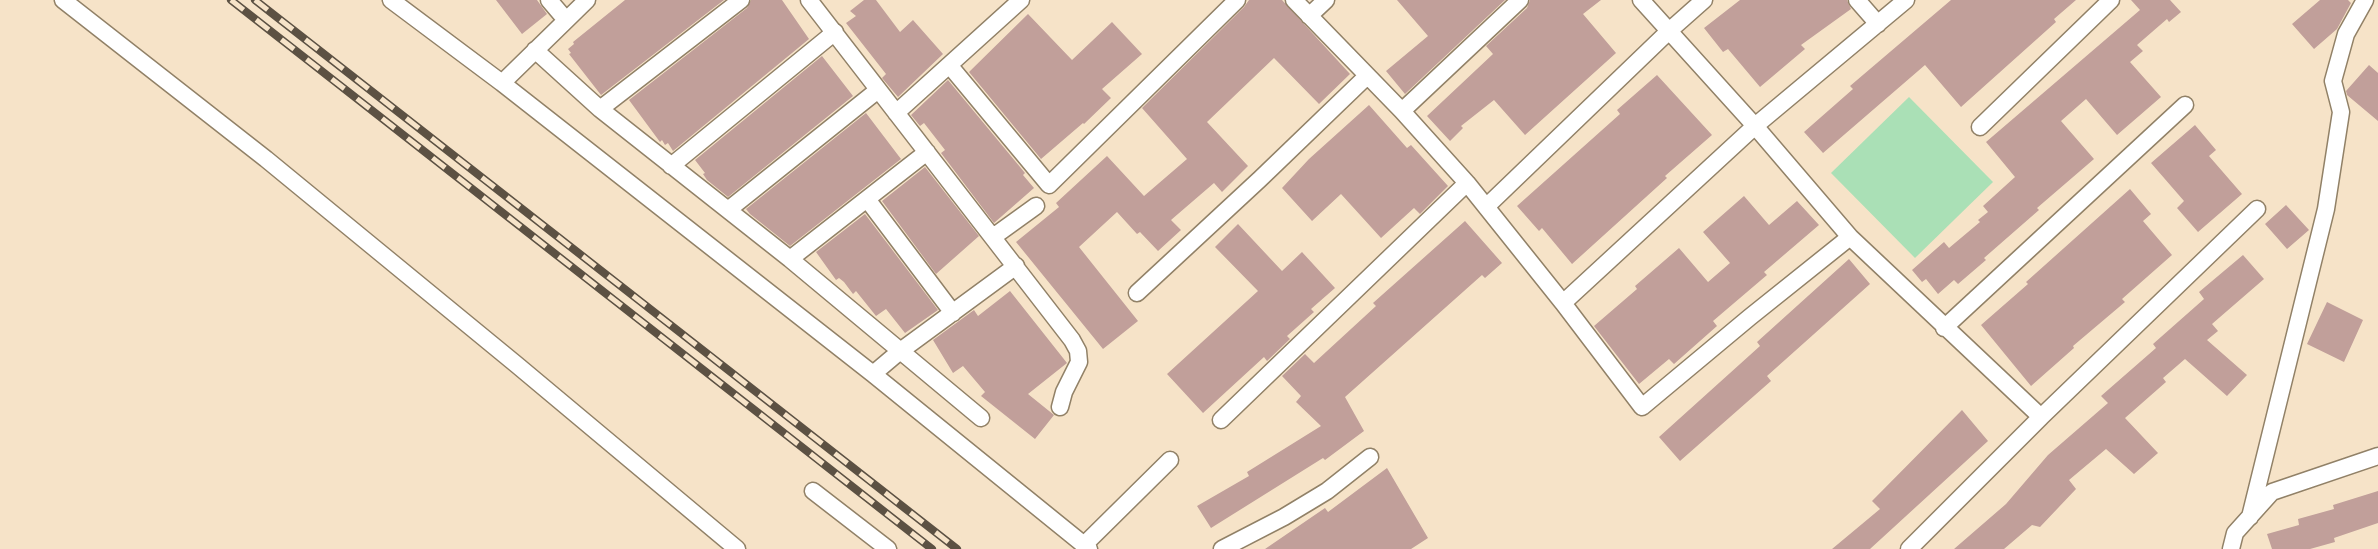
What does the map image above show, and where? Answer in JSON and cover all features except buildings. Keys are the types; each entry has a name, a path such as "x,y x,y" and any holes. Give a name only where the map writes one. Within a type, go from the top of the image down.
{"street":[{"path":"63,0 266,159 737,549"},
{"path":"391,0 502,83 873,374 1087,547 1170,460"},
{"path":"549,0 566,20"},
{"path":"502,83 587,0"},
{"path":"600,109 741,0"},
{"path":"809,0 1016,266 1078,351 1079,362 1064,392 1060,407"},
{"path":"896,113 1021,0"},
{"path":"950,66 1049,185 1237,0"},
{"path":"1294,0 1402,111 1466,183 1563,303 1642,407 1850,237"},
{"path":"1308,16 1326,0"},
{"path":"1402,111 1520,0"},
{"path":"1641,0 1755,126 1850,237 2041,417"},
{"path":"1486,207 1704,0"},
{"path":"1857,0 1878,24"},
{"path":"1563,303 1755,126 1906,0"},
{"path":"1980,127 2111,0"},
{"path":"2250,517 2326,209 2341,112 2333,81 2346,34 2365,0"},
{"path":"671,166 835,32"},
{"path":"535,50 600,109 790,259 981,418"},
{"path":"1136,293 1260,180 1366,77"},
{"path":"728,210 878,90"},
{"path":"1944,328 2185,105"},
{"path":"790,259 927,152"},
{"path":"1221,419 1466,183"},
{"path":"867,199 953,313"},
{"path":"993,237 1036,206"},
{"path":"1909,549 2041,417 2257,209"},
{"path":"873,374 1016,266"},
{"path":"2231,549 2235,533 2272,492 2378,456"},
{"path":"1222,549 1327,491 1370,457"},
{"path":"813,491 888,549"}],"green space":[{"path":"1909,97 1993,182 1915,258 1831,173"}],"railway":[{"path":"231,0 932,549"},
{"path":"255,0 957,549"}]}
